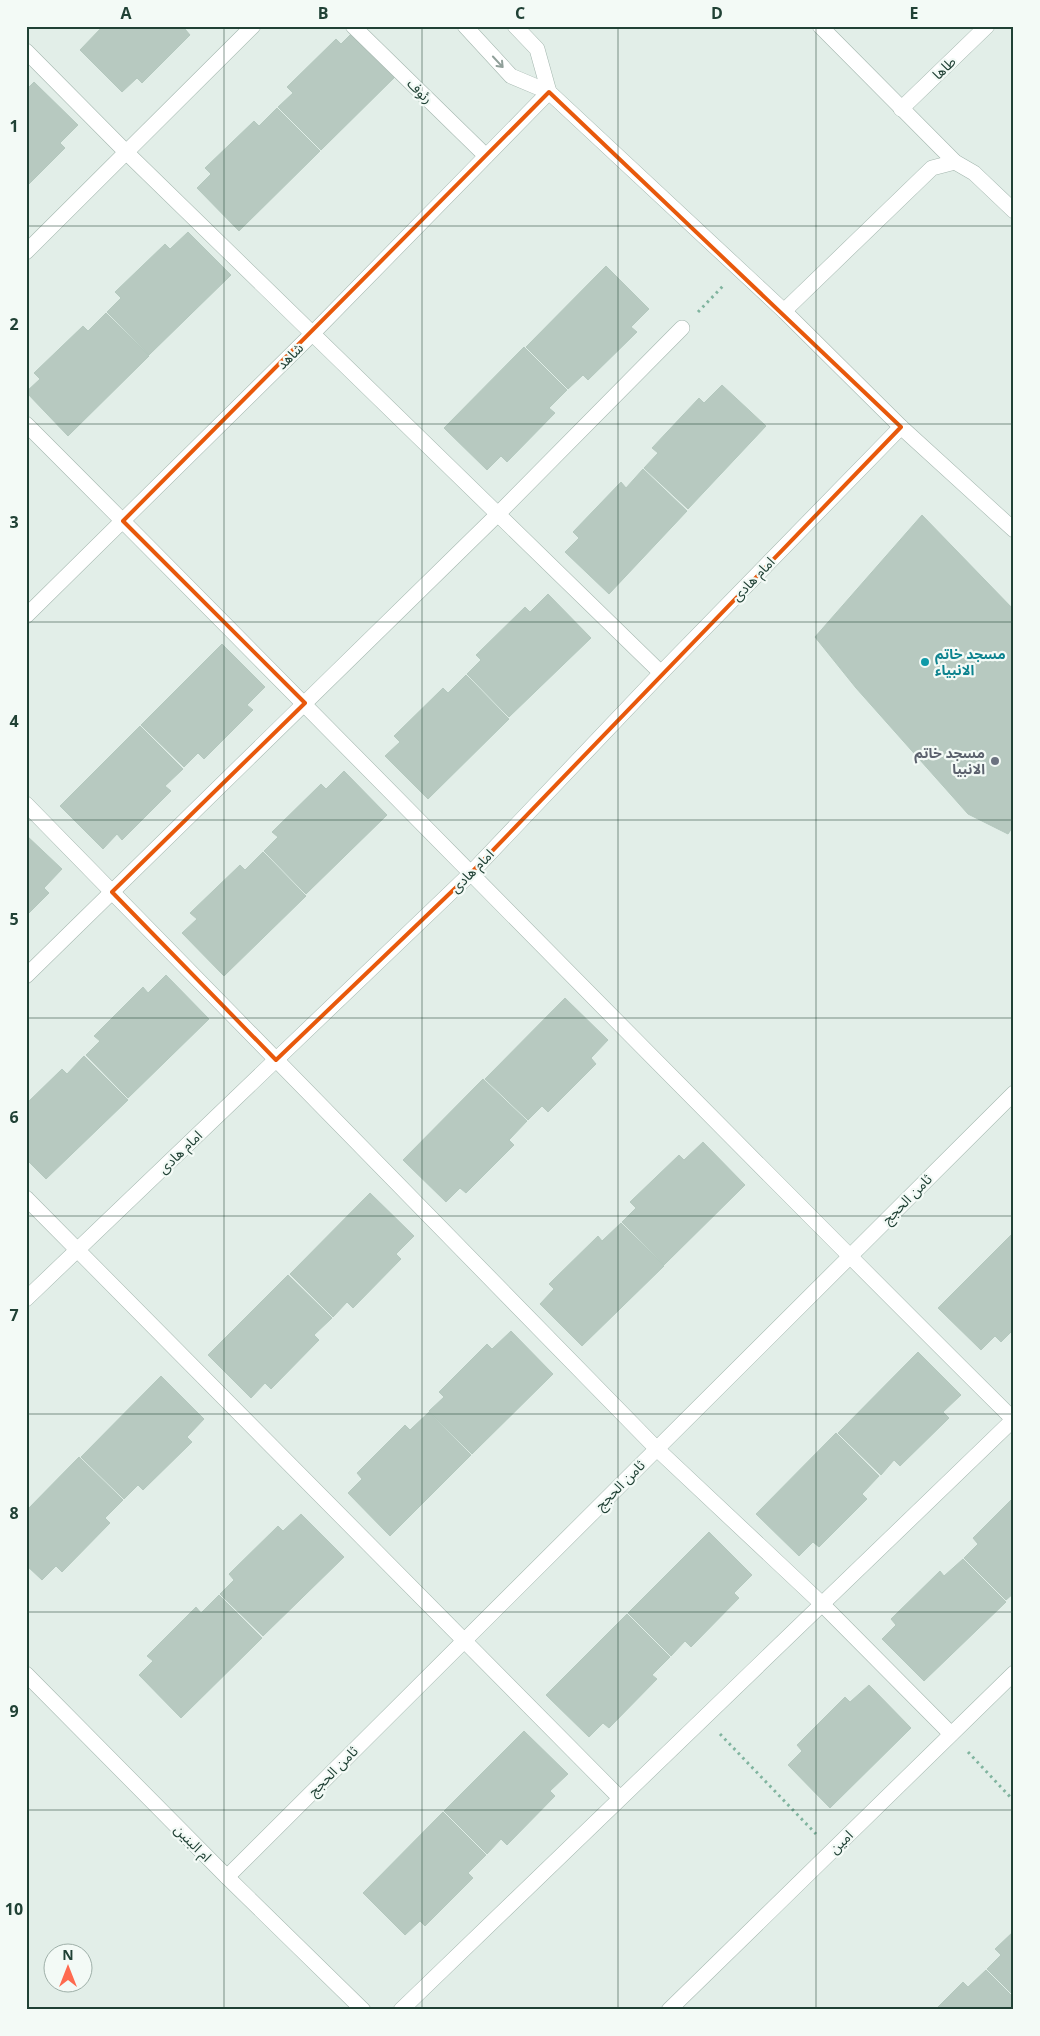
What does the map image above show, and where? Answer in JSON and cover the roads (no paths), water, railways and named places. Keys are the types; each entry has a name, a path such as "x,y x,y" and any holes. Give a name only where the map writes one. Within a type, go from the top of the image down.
{"street":[{"path":"26,252 253,26"},
{"name":"رئوف","path":"353,26 486,156"},
{"path":"465,26 511,76 549,92 784,311 901,427 1014,530"},
{"path":"515,26 537,49 549,92"},
{"path":"820,26 955,162 974,173 1014,212"},
{"name":"طاها","path":"901,109 987,26"},
{"path":"26,51 127,153 661,673"},
{"name":"شاهد","path":"26,616 313,333 549,92"},
{"path":"784,311 932,168 955,162"},
{"path":"26,976 498,514 682,328"},
{"path":"26,424 305,703 470,874 849,1257 1014,1420 401,2010"},
{"name":"امام هادی","path":"26,1299 470,874 661,673 901,427"},
{"path":"26,804 657,1449 822,1604 951,1734"},
{"name":"ثامن الحجج","path":"227,1877 1014,1094"},
{"path":"26,1198 620,1798"},
{"name":"امین","path":"669,2010 1014,1673"},
{"name":"ام البنین","path":"26,1674 227,1877 363,2010"}],"place":[{"name":"مسجد خاتم الانبیاء","path":"925,662"},
{"name":"مسجد خاتم الانبیا","path":"995,761"}]}
